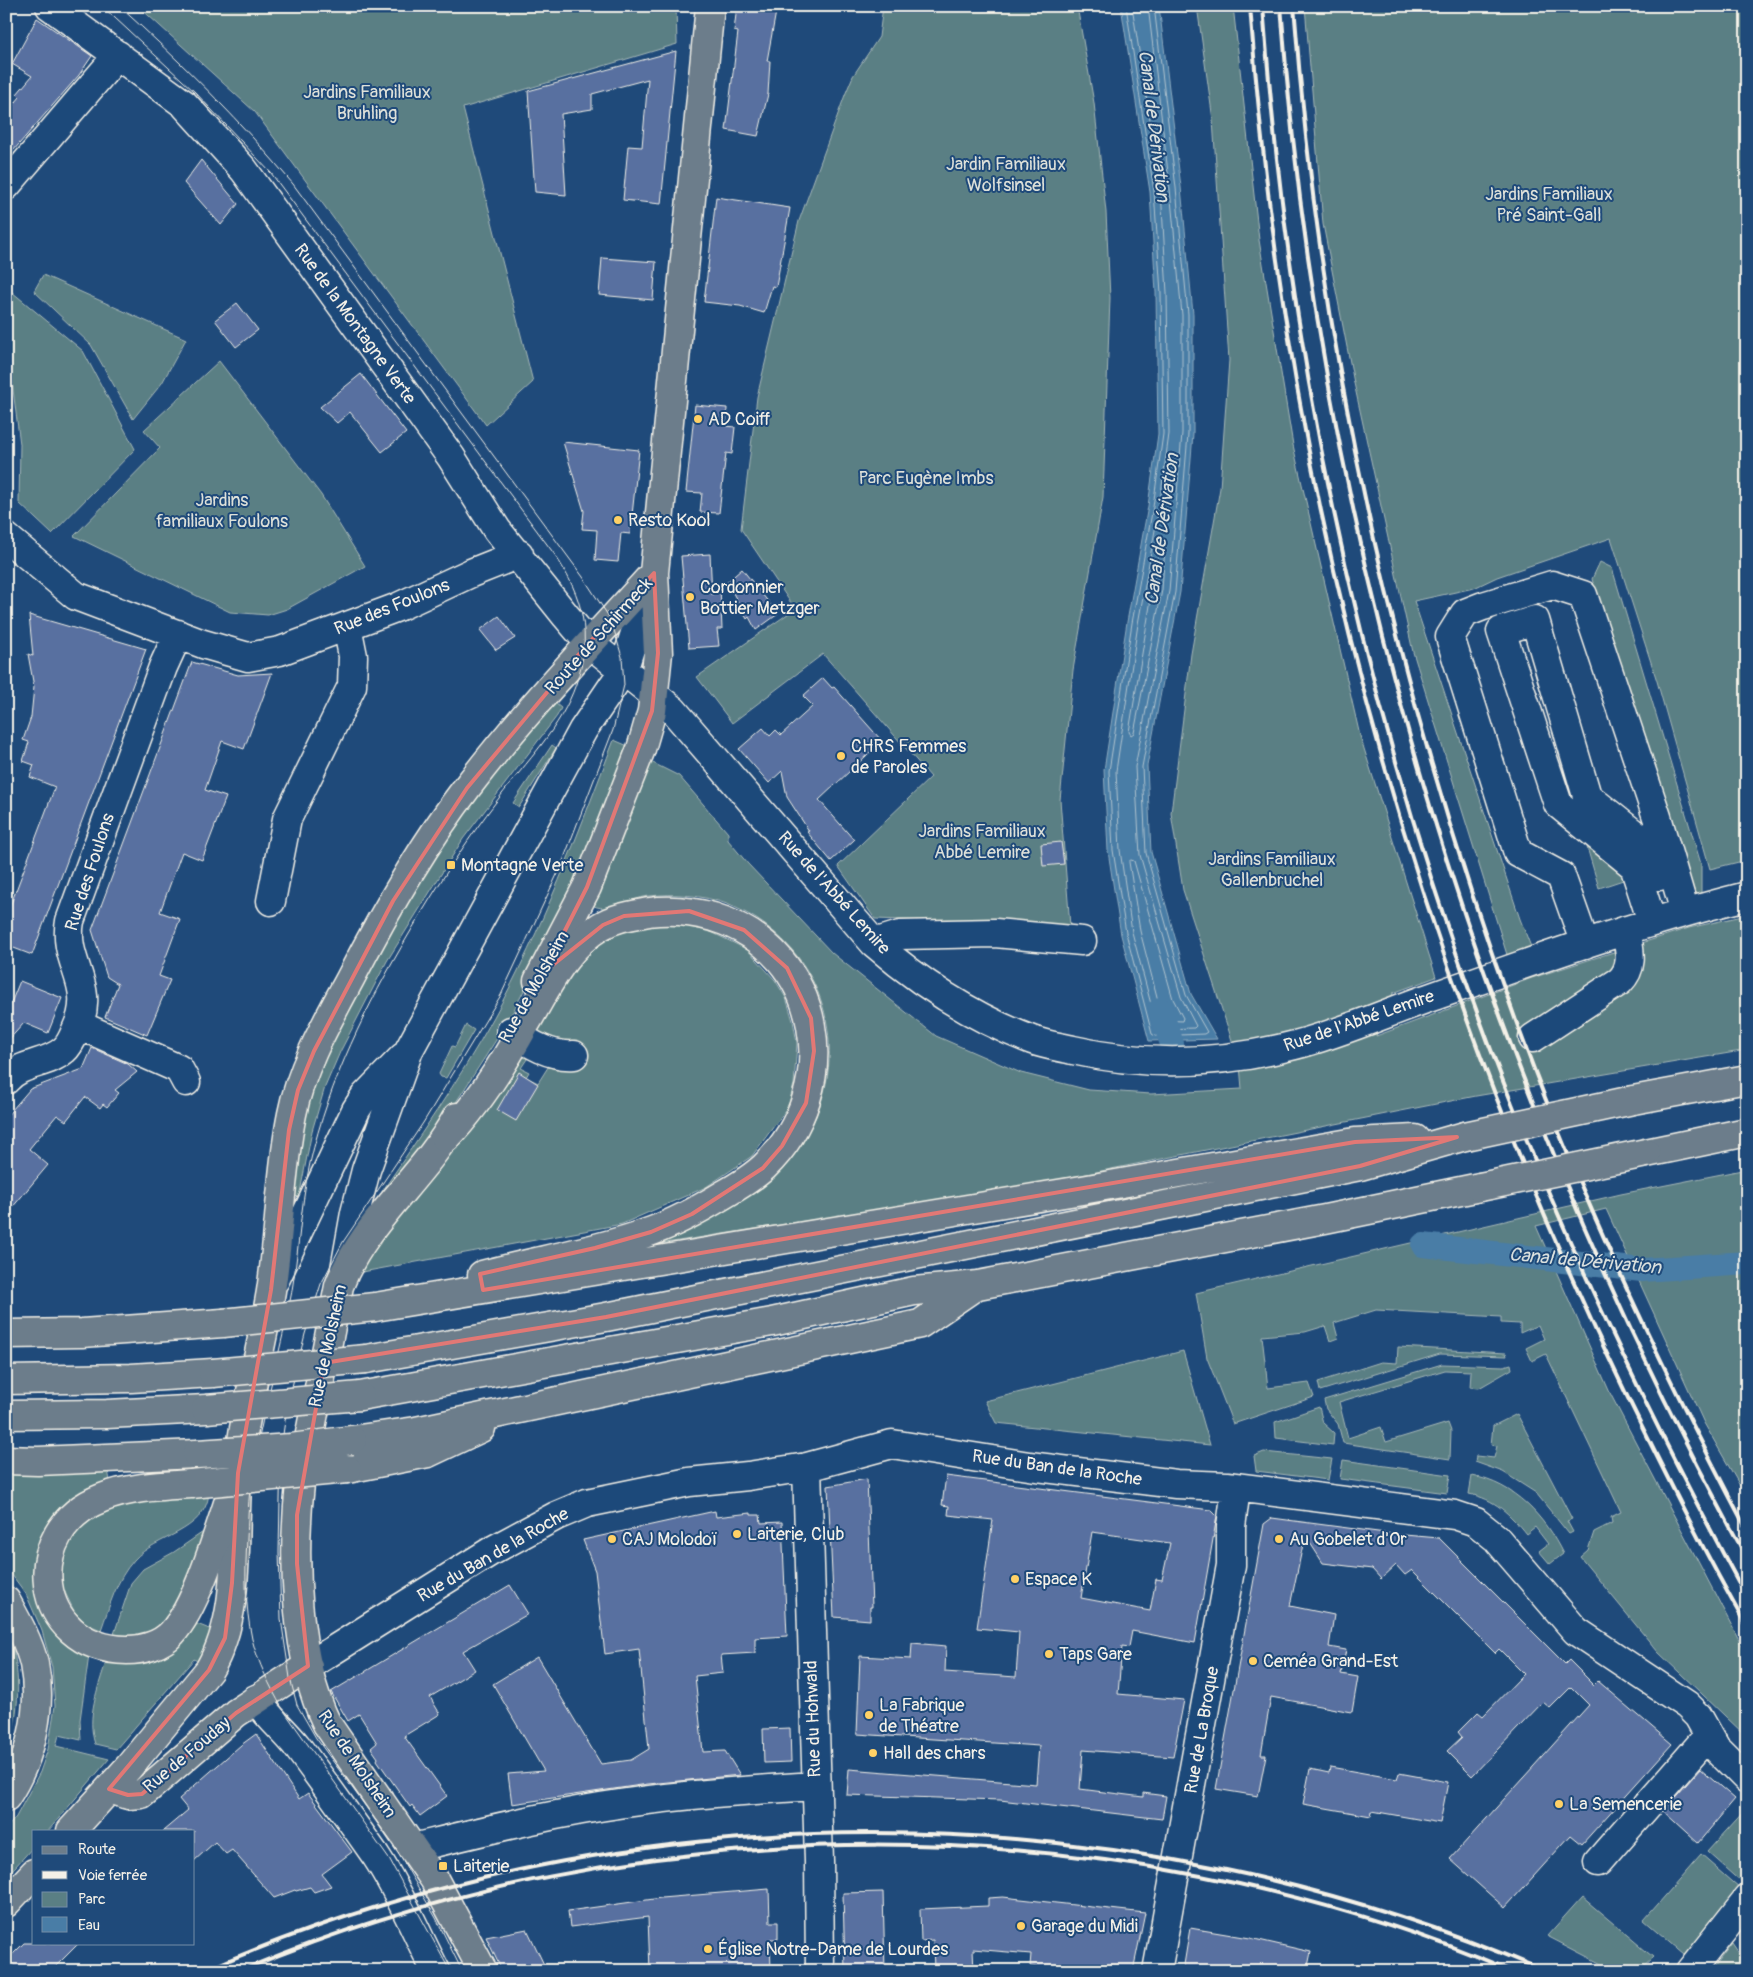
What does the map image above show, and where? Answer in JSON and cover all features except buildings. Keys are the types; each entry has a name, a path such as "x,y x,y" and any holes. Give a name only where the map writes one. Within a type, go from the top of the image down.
{"main road":[{"path":"698,6 705,43"},
{"path":"654,573 710,6"},
{"name":"Route de Schirmeck","path":"271,1290 289,1130 294,1104 306,1069 344,990 393,901 467,788 589,643 654,573"},
{"name":"Route de Schirmeck","path":"654,573 658,654 664,702"},
{"name":"Rue de Molsheim","path":"483,1971 448,1905 413,1848 327,1724 316,1703 303,1637 297,1564 297,1515 300,1484 333,1314 339,1286 345,1271 371,1229 464,1119 515,1034 587,887 641,749 664,702"},
{"path":"387,1305 458,1281 651,1232 700,1209 763,1168 782,1146 806,1103 814,1051 810,1018 798,988 776,954 744,930 730,923 689,911 662,910 624,916 602,925 574,948 557,970 515,1034"},
{"path":"6,1380 131,1378 213,1373 366,1358 606,1317 1360,1166 1461,1136 1633,1100 1747,1079"},
{"path":"6,1415 107,1414 206,1409 360,1396 772,1322 914,1291 978,1285 1325,1219 1747,1132"},
{"path":"6,1334 82,1333 223,1323 387,1305 691,1257 1355,1142 1461,1136"},
{"path":"6,1460 38,1461 291,1448 416,1431 920,1324 978,1285"},
{"path":"72,1830 209,1670 220,1652 228,1618 232,1583 238,1473 243,1432 271,1290"},
{"path":"238,1473 196,1590 179,1624 171,1635 146,1648 117,1650 88,1642 67,1628 55,1612 50,1597 46,1579 48,1563 57,1536 81,1509 102,1498 145,1487 192,1484 347,1469 428,1452 532,1405"},
{"path":"6,1601 26,1641 34,1664 36,1688 31,1742 21,1771 6,1796"},
{"name":"Rue de Fouday","path":"109,1789 128,1795 142,1794 236,1713 308,1666"},
{"path":"6,1903 32,1874"}],"street":[{"name":"Rue de la Montagne Verte","path":"50,6 184,104 244,170 451,457 497,530 519,554 589,643 664,702"},
{"path":"6,186 118,55"},
{"name":"Rue des Foulons","path":"6,537 76,596 233,654 248,657 280,651 398,607 519,554"},
{"path":"345,1271 355,1213 366,1170 409,1050 583,730 623,671 654,573"},
{"path":"1584,944 1561,876 1518,853 1450,637 1465,613 1483,606 1552,585 1583,595 1657,817 1670,916"},
{"name":"Rue de la Montagne Verte","path":"563,673 571,656 573,639 566,616"},
{"path":"1535,620 1587,796 1648,845 1670,916 1634,866 1558,804 1501,631 1535,620"},
{"path":"271,901 288,819 352,686 353,656 347,626"},
{"name":"Rue des Foulons","path":"6,1080 16,1071 55,1056 65,1049 79,1025 85,1004 68,941 70,922 163,667 178,634"},
{"name":"Rue de l'Abbé Lemire","path":"664,702 874,943 906,971 975,1014 1034,1041 1112,1058 1193,1062 1296,1045 1626,930 1670,916 1747,896"},
{"path":"1528,716 1561,706"},
{"path":"1558,804 1587,796"},
{"path":"1533,1038 1620,981 1626,975 1631,956 1626,930"},
{"path":"874,943 900,935 995,933 1082,941"},
{"path":"79,1025 179,1069 186,1082"},
{"path":"515,1034 538,1058 574,1055"},
{"path":"271,1290 279,1267 356,1110 365,1096 409,1050"},
{"name":"Rue du Ban de la Roche","path":"308,1666 493,1550 556,1516 580,1506 689,1482 807,1467 892,1444 1029,1466 1176,1484 1236,1488 1455,1515 1476,1522 1514,1556 1576,1631 1687,1705 1698,1716 1716,1748 1747,1779"},
{"name":"Rue du Hohwald","path":"807,1467 820,1971"},
{"name":"Rue de La Broque","path":"1158,1971 1231,1564 1231,1527 1236,1488"},
{"name":"Rue de Molsheim","path":"256,1699 264,1711 279,1724 296,1746 376,1858 396,1889 436,1971"},
{"path":"1598,1862 1708,1736"},
{"path":"413,1848 561,1814 626,1803 740,1791 816,1786"},
{"path":"1690,1971 1747,1900"}],"highlighted area":[{"path":"654,573 658,653 652,711 587,887 544,972 603,925 624,916 689,911 744,930 787,968 811,1018 814,1051 806,1103 782,1146 763,1168 692,1214 651,1232 595,1248 480,1274 483,1290 1355,1142 1457,1137 1360,1166 606,1317 324,1363 297,1515 297,1564 308,1666 236,1713 142,1794 128,1795 109,1789 209,1670 225,1638 232,1583 238,1473 271,1290 289,1130 298,1090 314,1051 393,901 467,788 585,647"}],"green space":[{"name":"Jardins Familiaux Bruhling","path":"138,6 676,6 677,44 463,108 533,382 486,425 255,112"},
{"path":"883,6 1077,6 1094,103 1106,212 1110,298 1103,497 1073,670 1060,800 1070,926 875,919 838,866 931,777 823,654 732,723 697,677 795,609 741,529 757,397 799,221 853,76 879,37"},
{"name":"Jardins Familiaux Gallenbruchel","path":"1197,6 1233,6 1259,240 1293,445 1360,736 1436,977 1393,993 1376,1036 1532,978 1689,928 1747,915 1747,1050 1476,1096 1021,1187 659,1244 751,1194 791,1156 816,1116 826,1084 829,1051 826,1020 817,990 802,963 782,939 757,919 727,904 689,896 649,896 607,908 594,906 649,761 679,776 728,833 728,840 748,864 832,953 936,1036 1021,1073 1089,1090 1151,1094 1242,1089 1240,1065 1183,890 1171,813 1191,654 1220,488 1229,360 1213,120"},
{"name":"Jardins Familiaux Pré Saint-Gall","path":"1305,6 1747,6 1747,860 1710,869 1657,681 1611,538 1497,577 1474,588 1414,601 1531,947 1508,958 1413,652 1354,383 1323,224"},
{"path":"43,275 186,339 162,383 133,419 91,345 34,291"},
{"path":"6,287 83,351 135,449 52,534 19,503 20,444 6,335"},
{"name":"Jardins familiaux Foulons","path":"219,361 321,495 365,566 287,609 268,615 230,612 74,536 160,448 144,430"},
{"path":"1600,562 1612,568 1701,864 1701,893 1698,894 1692,892 1625,691 1592,579"},
{"path":"551,700 561,708 557,716 463,839 387,961 340,1052 325,1087 312,1131 299,1197 293,1196 306,1105 323,1055 393,923 434,858 463,813"},
{"path":"614,740 628,746 552,937 507,1023 429,1144 375,1202 437,1111 494,1017 512,983 559,880"},
{"path":"552,745 556,748 519,807 513,803"},
{"path":"1584,837 1622,866 1626,879 1599,888"},
{"path":"669,922 711,932 748,950 775,980 786,998 797,1043 794,1084 788,1107 752,1156 706,1187 622,1224 357,1273 516,1050 531,1053 521,1068 529,1072 526,1077 538,1083 550,1064 533,1034 573,961 611,935"},
{"path":"466,1025 474,1030 446,1078 441,1077 439,1074 452,1046 455,1047"},
{"path":"1747,1169 1747,1498 1704,1423 1606,1209 1536,1226 1611,1395 1747,1655 1747,1737 1658,1652 1580,1557 1588,1550 1594,1532 1612,1523 1611,1517 1621,1512 1546,1354 1532,1361 1526,1348 1544,1339 1538,1325 1520,1333 1520,1324 1501,1323 1501,1317 1376,1310 1334,1323 1338,1338 1330,1341 1325,1326 1305,1332 1262,1336 1268,1388 1309,1383 1314,1397 1233,1424 1207,1358 1196,1293 1621,1194"},
{"path":"1398,1347 1506,1353 1507,1356 1440,1354 1320,1391 1318,1382 1381,1362 1397,1363"},
{"path":"1183,1351 1210,1445 996,1423 985,1401"},
{"path":"1442,1364 1504,1366 1511,1364 1512,1369 1479,1388 1470,1387 1471,1371 1445,1370 1339,1402 1348,1438 1381,1427 1386,1442 1448,1423 1451,1431 1450,1459 1343,1443 1338,1424 1326,1409 1324,1400"},
{"path":"1319,1407 1323,1423 1334,1433 1333,1445 1276,1438 1275,1422"},
{"path":"1517,1414 1572,1519 1567,1521 1573,1532 1569,1534 1536,1493 1503,1472 1475,1462 1476,1456 1494,1458 1497,1446 1491,1445 1493,1426"},
{"path":"1264,1452 1332,1459 1328,1480 1256,1471 1254,1456"},
{"path":"1343,1460 1450,1475 1447,1493 1340,1479"},
{"path":"108,1470 110,1481 54,1518 40,1543 35,1567 38,1596 89,1655 80,1720 81,1740 59,1735 56,1746 109,1759 49,1830 32,1830 32,1848 6,1877 6,1829 16,1817 40,1772 48,1749 55,1706 52,1667 42,1631 26,1594 6,1567 6,1473"},
{"path":"1472,1476 1487,1480 1515,1494 1547,1527 1563,1554 1550,1564 1539,1551 1548,1544 1535,1527 1526,1534 1501,1508 1478,1496 1469,1494"},
{"path":"209,1494 205,1507 189,1525 143,1552 134,1560 114,1593 101,1630 87,1624 74,1611 63,1588 61,1568 67,1546 80,1526 123,1501"},
{"path":"209,1528 195,1572 181,1603 171,1616 161,1627 149,1633 132,1636 114,1634 131,1583 143,1569 174,1552"},
{"path":"197,1624 212,1630 203,1665 194,1659 116,1749 95,1744 92,1713 106,1662 135,1663 158,1659 169,1654 179,1646"},
{"path":"6,1626 16,1662 18,1687 14,1725 6,1723"},
{"path":"1747,1808 1747,1878 1742,1883 1707,1852"},
{"path":"1701,1855 1740,1889 1684,1954 1644,1920"},
{"path":"1582,1897 1653,1957 1638,1971 1615,1971 1547,1936"},
{"path":"1732,1943 1747,1965 1747,1970 1711,1971"}],"water":[{"path":"1121,6 1159,6 1181,187 1193,314 1193,434 1180,592 1147,766 1151,852 1191,994 1217,1039 1149,1041 1121,935 1108,851 1104,770 1127,622 1148,506 1158,434 1156,293 1150,192"}],"waterway":[{"name":"Canal de Dérivation","path":"1160,1009 1172,1044"},
{"name":"Canal de Dérivation","path":"1423,1245 1642,1270 1747,1263"}],"tram line":[{"path":"102,6 195,92 271,173 555,555 572,586 582,617 584,649 576,684 569,700 552,730 475,831 430,899 378,988 339,1073 318,1133 306,1181 292,1293 253,1467 249,1495 246,1589 252,1639 261,1666 282,1708 389,1859 450,1971"},
{"path":"119,6 209,92 293,184 583,577 611,620 622,657 624,685 613,730 561,866 501,995 423,1123 343,1242 321,1284 305,1334 287,1407 281,1448 279,1552 281,1619 290,1678 297,1705 316,1738 393,1844 436,1918 462,1971"}],"railway":[{"path":"1250,6 1267,188 1294,368 1328,545 1372,720 1423,893 1483,1063 1551,1232 1642,1427 1700,1542 1747,1627"},
{"path":"1263,6 1274,133 1290,260 1310,386 1334,511 1362,635 1395,758 1432,880 1473,1001 1502,1078 1565,1230 1634,1379 1708,1526 1747,1598"},
{"path":"1281,6 1301,209 1333,411 1377,610 1430,807 1495,1001 1569,1191 1653,1377 1747,1558"},
{"path":"1294,6 1306,138 1323,270 1345,401 1372,531 1403,660 1439,788 1479,915 1523,1040 1572,1165 1627,1288 1685,1410 1747,1530"},
{"path":"204,1971 366,1910 532,1867 702,1841 874,1833 1046,1842 1216,1868 1382,1911 1544,1971"},
{"path":"240,1971 393,1916 551,1876 712,1853 876,1845 1039,1852 1201,1876 1359,1916 1512,1971"}],"place":[{"name":"AD Coiff","path":"698,419"},
{"name":"Resto Kool","path":"618,520"},
{"name":"Cordonnier Bottier Metzger","path":"690,597"},
{"name":"CHRS Femmes de Paroles","path":"841,756"},
{"name":"Montagne Verte","path":"451,865"},
{"name":"Laiterie, Club","path":"737,1534"},
{"name":"CAJ Molodoï","path":"612,1539"},
{"name":"Au Gobelet d'Or","path":"1279,1539"},
{"name":"Espace K","path":"1015,1579"},
{"name":"Taps Gare","path":"1049,1654"},
{"name":"Ceméa Grand-Est","path":"1253,1661"},
{"name":"La Fabrique de Théatre","path":"869,1715"},
{"name":"Hall des chars","path":"873,1753"},
{"name":"La Semencerie","path":"1559,1804"},
{"name":"Laiterie","path":"443,1866"},
{"name":"Garage du Midi","path":"1021,1926"},
{"name":"Église Notre-Dame de Lourdes","path":"708,1949"}],"park label":[{"name":"Jardin Familiaux Wolfsinsel","path":"1006,174"},
{"name":"Parc Eugène Imbs","path":"926,478"},
{"name":"Jardins Familiaux Abbé Lemire","path":"982,841"}]}
